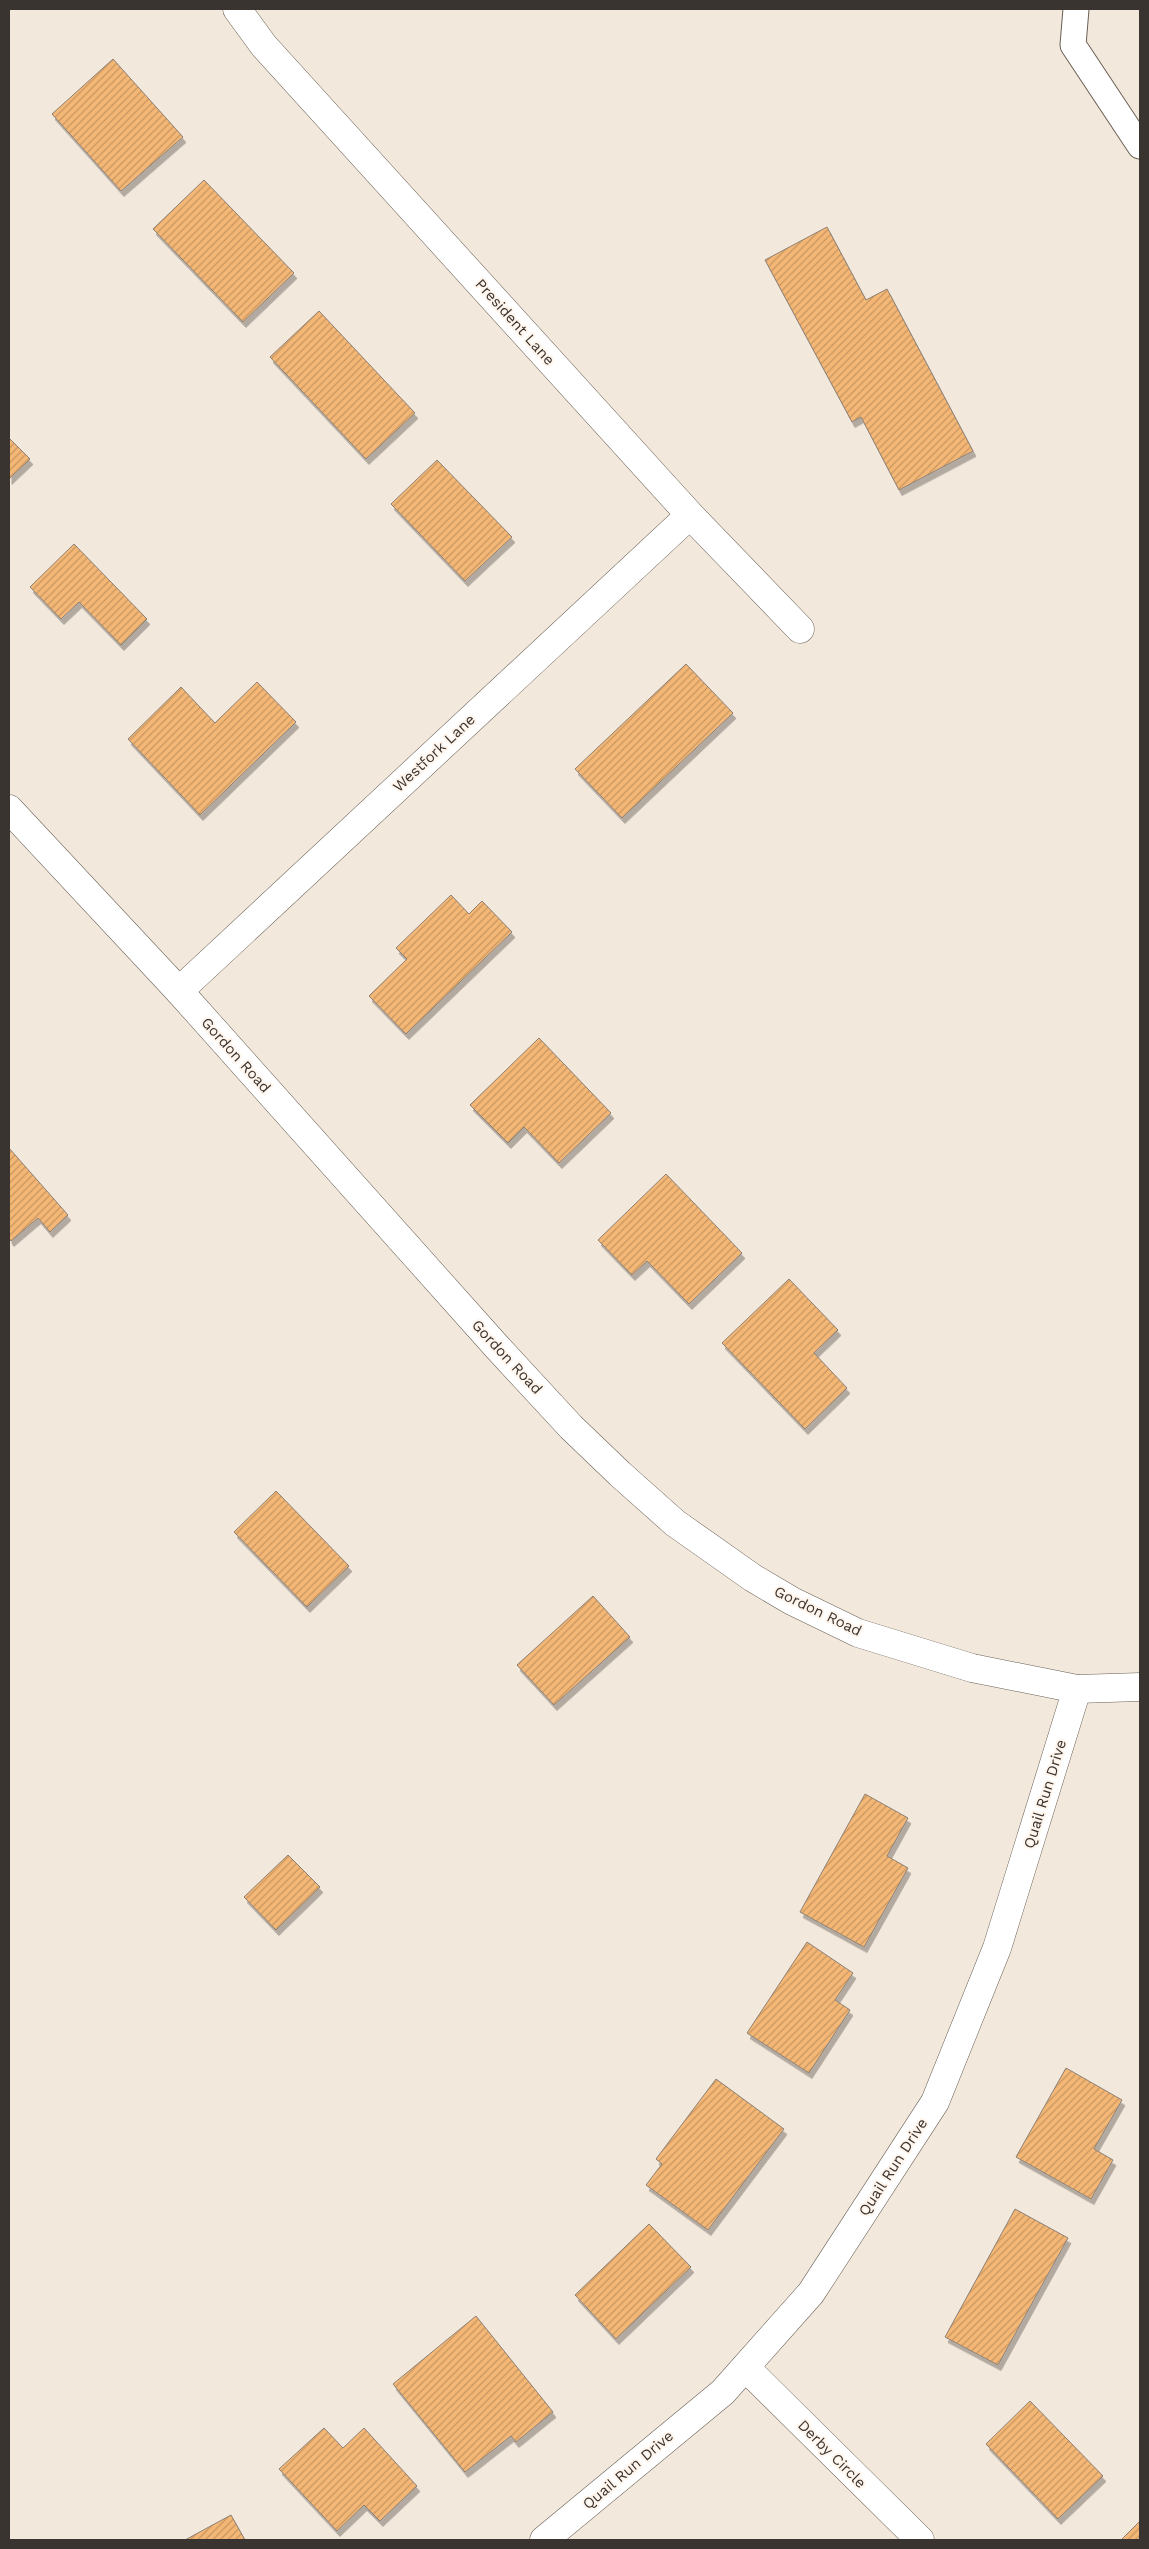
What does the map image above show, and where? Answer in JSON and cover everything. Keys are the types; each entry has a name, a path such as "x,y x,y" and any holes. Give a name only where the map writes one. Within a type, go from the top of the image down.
{"street":[{"name":"President Lane","path":"237,9 264,46 690,515 800,629"},
{"name":"Westfork Lane","path":"179,991 690,515"},
{"name":"Gordon Road","path":"9,809 179,991 497,1347 585,1440 675,1523 784,1596 858,1633 972,1668 1077,1689 1140,1687"},
{"name":"Quail Run Drive","path":"544,2540 723,2392 811,2293 935,2102 997,1948 1077,1689"},
{"name":"Derby Circle","path":"745,2367 920,2540"}],"lane":[{"path":"1076,9 1073,45 1140,146"}],"building":[{"path":"113,59 183,137 121,191 52,114"},
{"path":"204,180 294,273 243,322 153,229"},
{"path":"827,227 866,300 887,289 973,451 899,490 861,417 852,422 765,260"},
{"path":"319,311 415,413 366,459 270,357"},
{"path":"9,438 30,459 9,479"},
{"path":"437,460 512,537 465,581 391,504"},
{"path":"74,544 147,619 121,645 79,602 61,619 30,587"},
{"path":"686,664 733,713 622,818 575,769"},
{"path":"257,682 296,722 200,815 128,739 181,687 215,723"},
{"path":"451,895 469,914 482,901 512,932 406,1034 369,996 407,959 396,948"},
{"path":"539,1038 611,1113 559,1163 524,1127 508,1143 470,1105"},
{"path":"9,1148 68,1215 50,1232 38,1218 11,1241 9,1238"},
{"path":"666,1174 742,1253 689,1304 647,1261 632,1275 598,1240"},
{"path":"789,1279 838,1330 814,1353 847,1388 805,1429 722,1343"},
{"path":"276,1491 349,1566 307,1607 234,1532"},
{"path":"593,1596 630,1637 554,1705 517,1665"},
{"path":"865,1794 908,1818 887,1856 908,1868 864,1947 800,1912"},
{"path":"288,1855 320,1887 276,1930 244,1897"},
{"path":"807,1942 853,1973 835,2000 850,2010 809,2073 747,2033"},
{"path":"1066,2068 1122,2100 1094,2149 1113,2160 1091,2199 1016,2157"},
{"path":"716,2079 784,2129 708,2230 646,2185 662,2164 656,2159"},
{"path":"1015,2209 1068,2238 998,2365 945,2337"},
{"path":"649,2224 691,2267 616,2339 575,2295"},
{"path":"476,2316 553,2412 516,2442 511,2436 465,2472 393,2384"},
{"path":"1030,2401 1103,2476 1058,2519 986,2444"},
{"path":"324,2428 343,2448 364,2428 417,2486 380,2521 364,2505 337,2531 279,2469"},
{"path":"231,2515 245,2540 185,2540"},
{"path":"1140,2521 1140,2540 1121,2540"}]}
